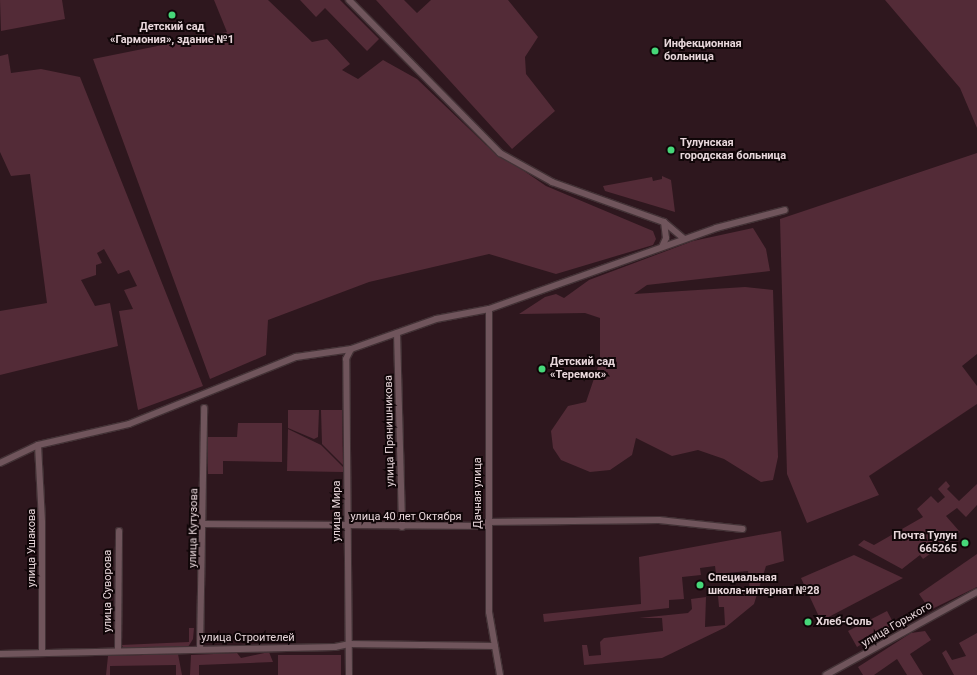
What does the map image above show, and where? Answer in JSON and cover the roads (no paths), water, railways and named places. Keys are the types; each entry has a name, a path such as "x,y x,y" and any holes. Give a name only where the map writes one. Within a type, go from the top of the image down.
{"street":[{"path":"349,0 500,152 552,182 664,222 684,239"},
{"path":"0,463 38,445 129,424 296,357 351,349 461,312 489,309 684,239 784,210"},
{"path":"662,247 666,238 664,222"},
{"name":"Дачная улица","path":"489,309 487,524 488,612 500,675"},
{"name":"улица Прянишникова","path":"397,333 402,528"},
{"name":"улица Мира","path":"349,675 346,526 346,359 351,349"},
{"name":"улица Кутузова","path":"200,648 204,524 204,408"},
{"name":"улица Ушакова","path":"38,445 42,522 42,652"},
{"name":"улица 40 лет Октября","path":"204,524 402,528 487,524 659,520 743,530"},
{"name":"улица Суворова","path":"118,651 119,531"},
{"name":"улица Горького","path":"826,675 977,592"},
{"name":"улица Строителей","path":"0,654 200,648 335,647 348,644 495,646"}],"place":[{"name":"Детский сад «Гармония», здание №1","path":"172,15"},
{"name":"Инфекционная больница","path":"655,51"},
{"name":"Тулунская городская больница","path":"671,150"},
{"name":"Детский сад «Теремок»","path":"542,369"},
{"name":"Почта Тулун 665265","path":"965,543"},
{"name":"Специальная школа-интернат №28","path":"700,585"},
{"name":"Хлеб-Соль","path":"808,622"}]}
